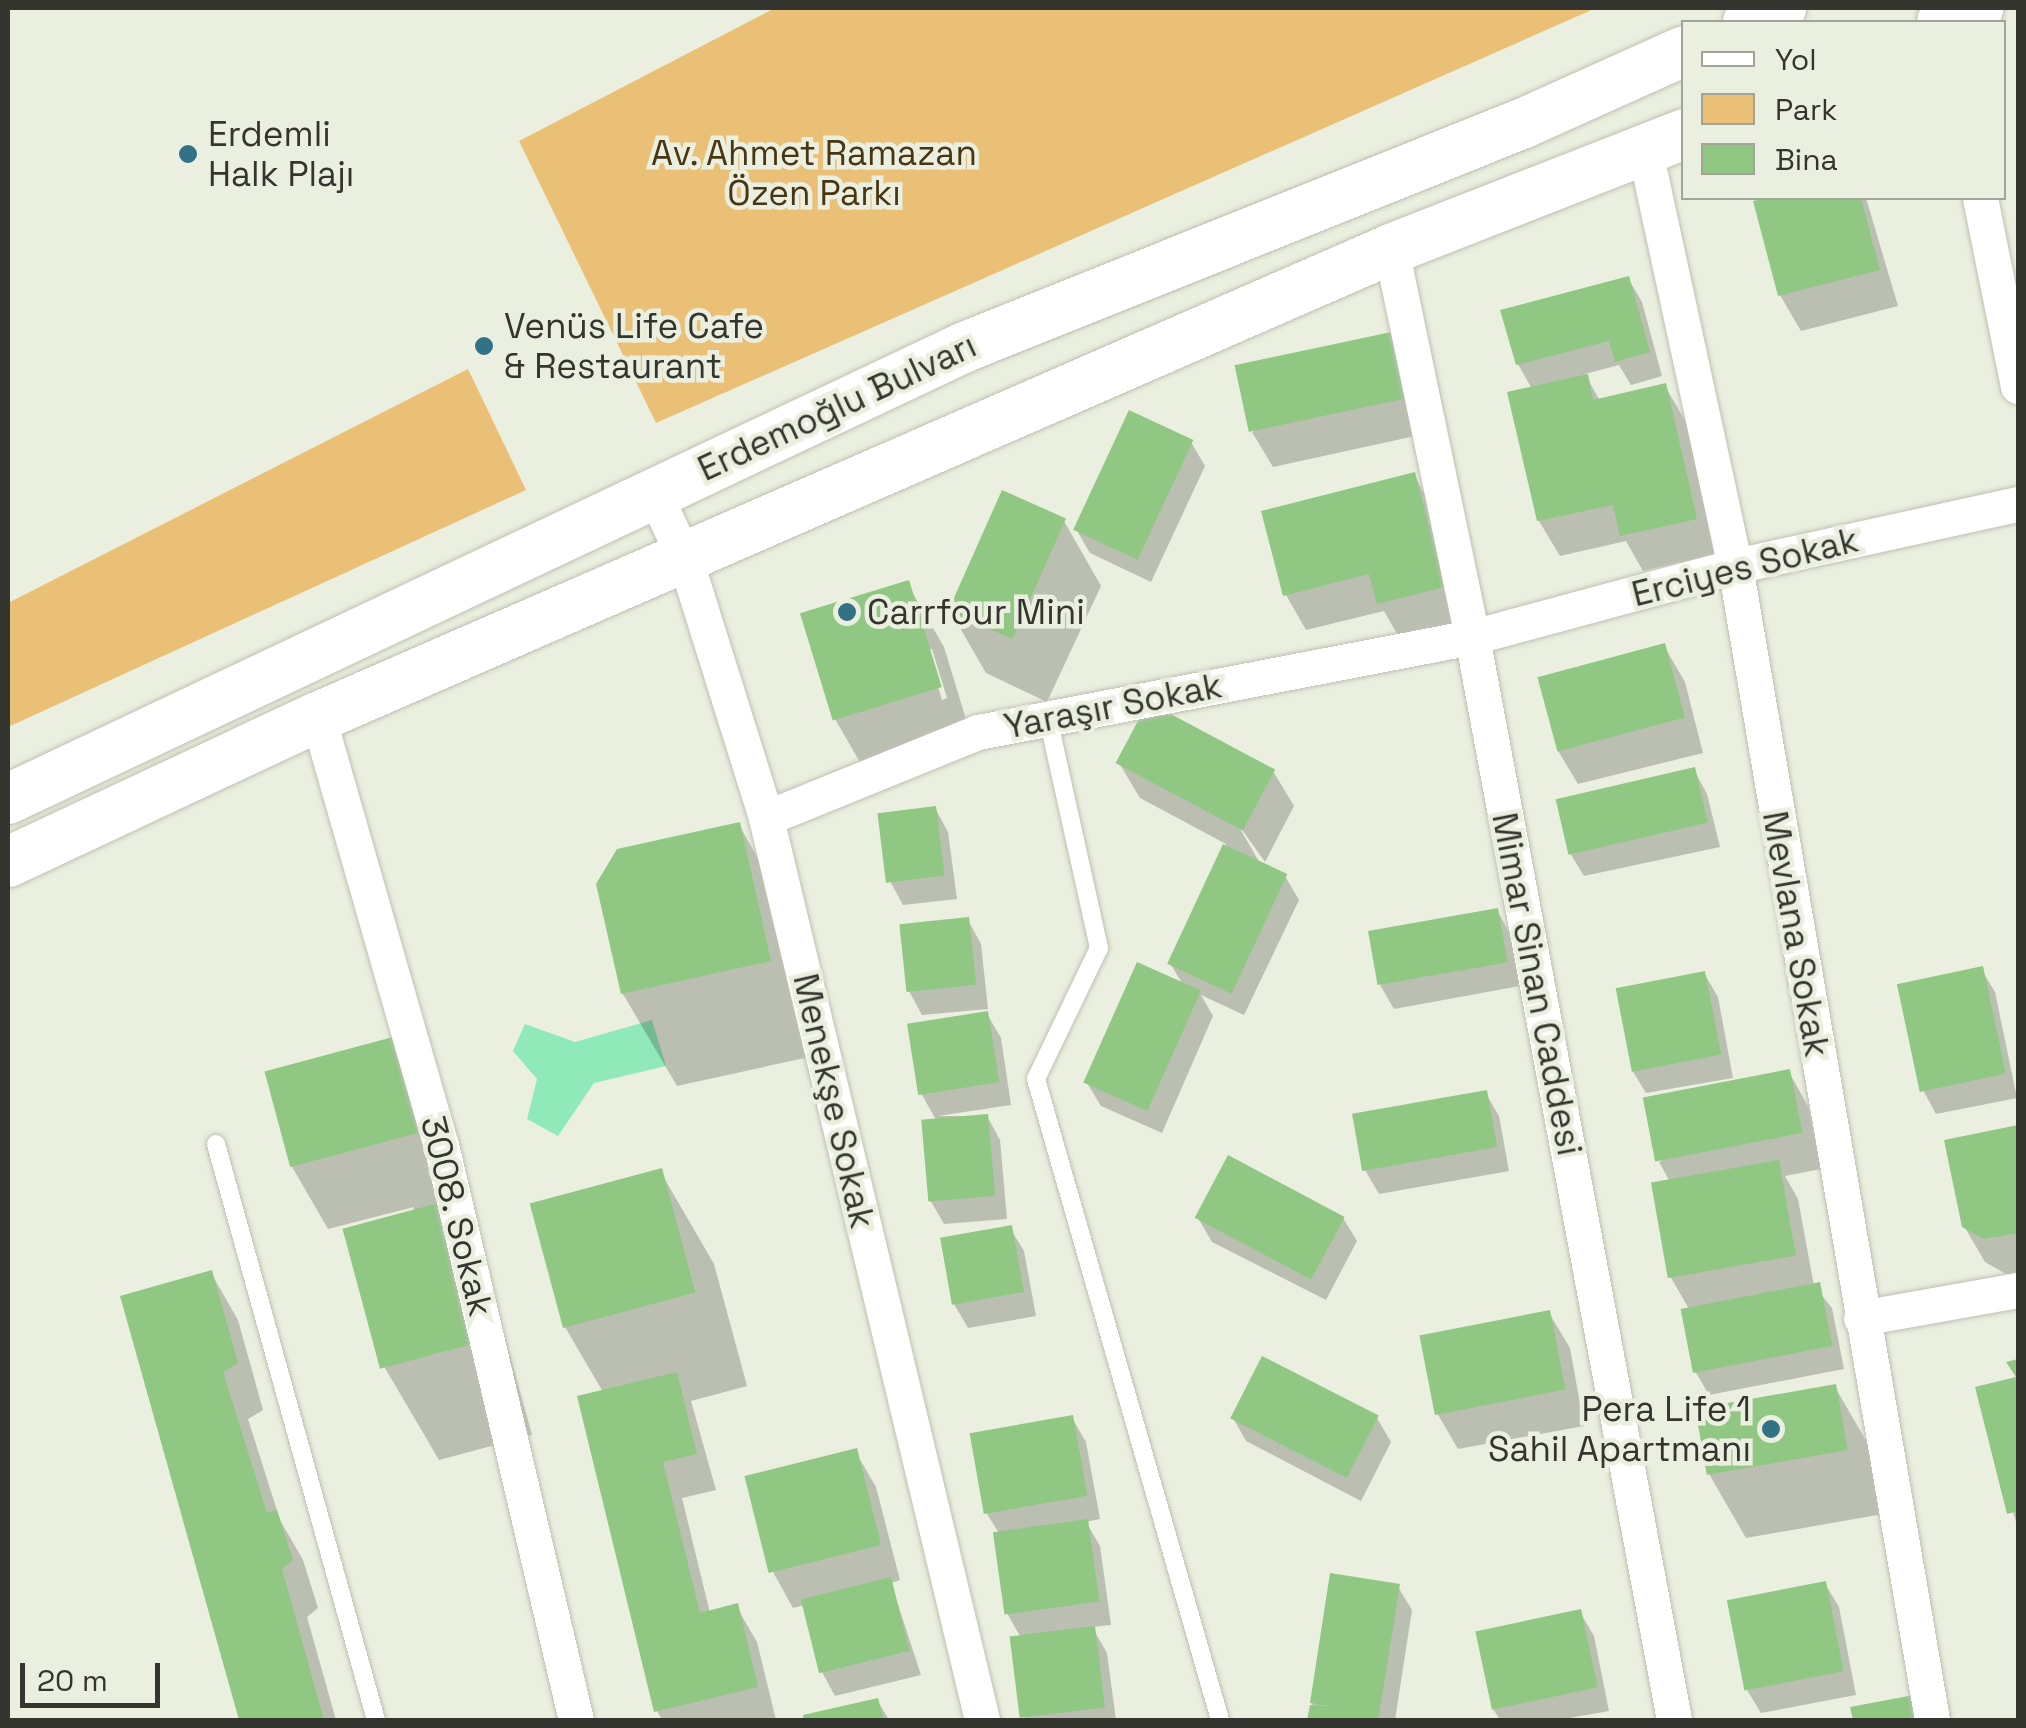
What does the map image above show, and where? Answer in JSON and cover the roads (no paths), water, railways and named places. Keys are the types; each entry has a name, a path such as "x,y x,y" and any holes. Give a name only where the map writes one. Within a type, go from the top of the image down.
{"main road":[{"path":"1753,20 1781,8"},
{"path":"1949,20 1978,8"},
{"name":"Erdemoğlu Bulvarı","path":"8,799 965,346 1524,122 1681,52"},
{"path":"8,862 318,718 1391,249 1664,142"}],"street":[{"name":"Mevlana Sokak","path":"1664,142 1860,1318 1932,1720"},
{"path":"1980,200 2018,386"},
{"name":"Mimar Sinan Caddesi","path":"1391,249 1472,637 1674,1720"},
{"name":"Menekşe Sokak","path":"653,491 686,559 766,818 982,1720"},
{"name":"Erciyes Sokak","path":"1472,637 1734,566 2018,504"},
{"name":"Yaraşır Sokak","path":"766,818 978,732 1472,637"},
{"name":"3008. Sokak","path":"318,718 442,1145 576,1720"},
{"path":"1860,1318 2018,1290"}],"lane":[{"path":"1048,718 1099,948 1036,1079 1220,1720"},
{"path":"216,1144 376,1720"}],"place":[{"name":"Erdemli Halk Plajı","path":"188,154"},
{"name":"Venüs Life Cafe & Restaurant","path":"484,346"},
{"name":"Carrfour Mini","path":"847,612"},
{"name":"Pera Life 1 Sahil Apartmanı","path":"1771,1429"}],"park label":[{"name":"Av. Ahmet Ramazan Özen Parkı","path":"814,173"}]}
